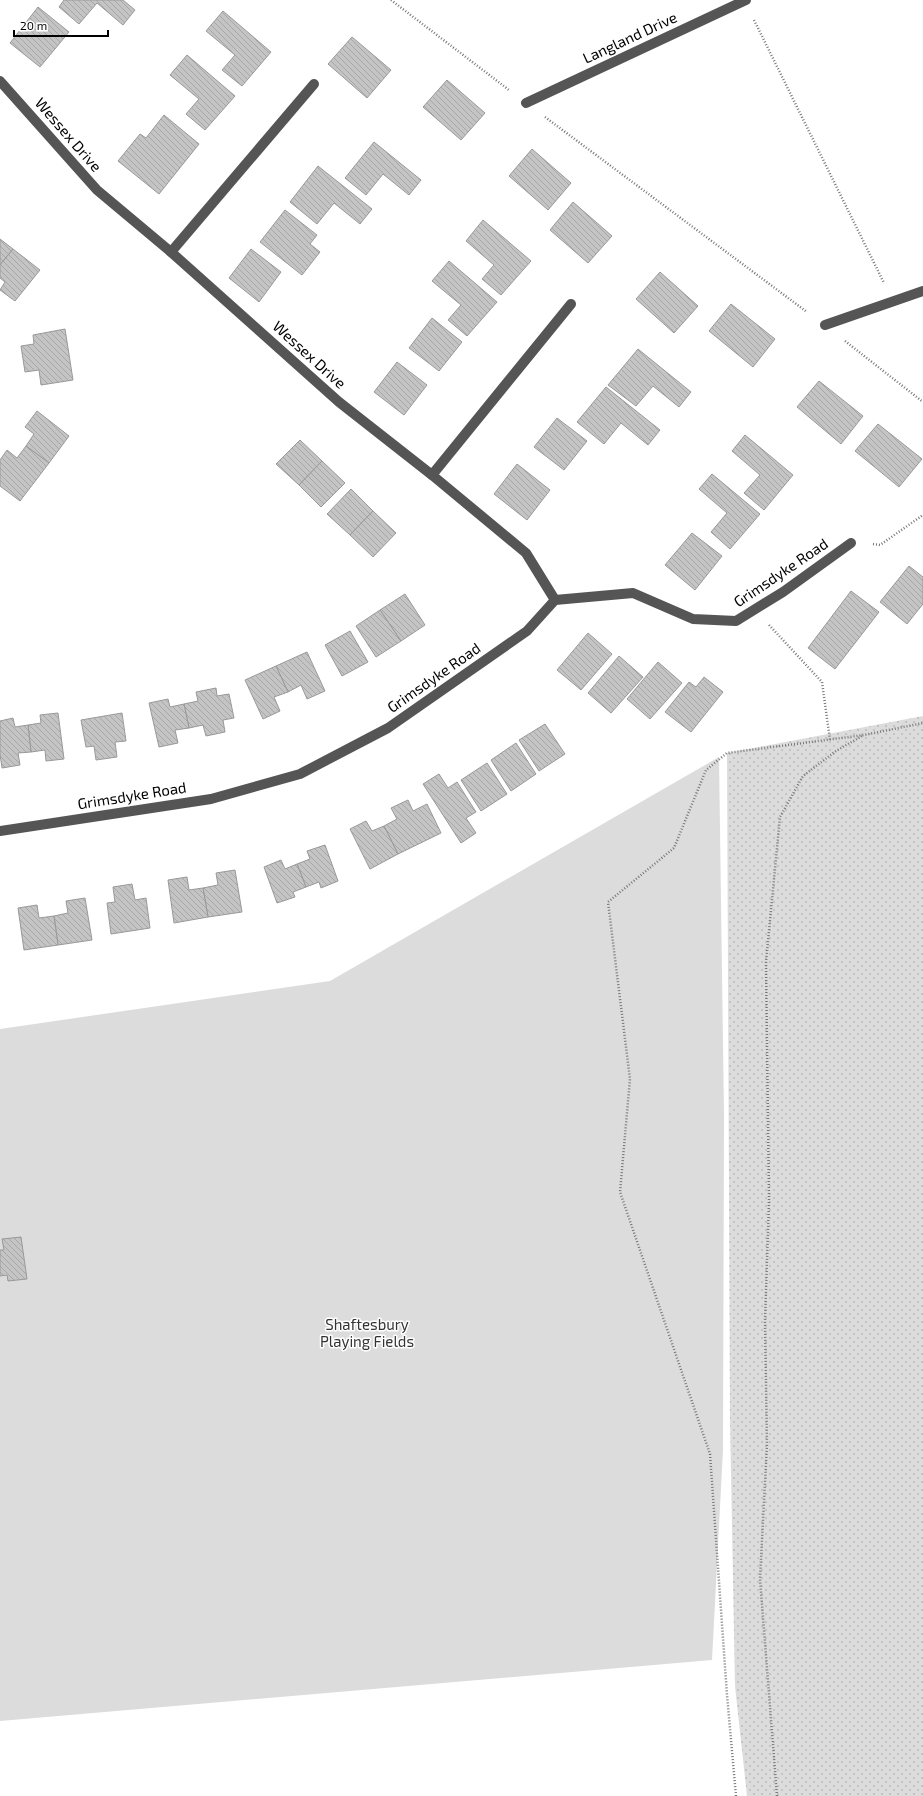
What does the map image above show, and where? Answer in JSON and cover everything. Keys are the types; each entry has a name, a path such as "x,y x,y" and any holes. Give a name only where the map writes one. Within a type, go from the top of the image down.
{"street":[{"name":"Langland Drive","path":"526,103 745,1"},
{"name":"Wessex Drive","path":"0,81 97,190 171,252 339,402 432,475 526,553 555,600"},
{"path":"171,252 314,84"},
{"path":"825,326 923,291"},
{"path":"432,475 571,304"},
{"name":"Grimsdyke Road","path":"0,831 211,799 300,774 388,728 527,632 555,600 633,593 693,620 736,621 783,592 851,543"}],"path":[{"path":"391,0 526,103 825,326 923,402"},
{"path":"745,1 893,301"},
{"path":"851,543 880,545 923,515"},
{"path":"770,626 822,682 830,740"},
{"path":"736,1796 727,1695 710,1454 620,1192 630,1080 608,902 674,848 706,770 727,753 864,735 923,723"},
{"path":"777,1796 760,1579 767,1444 765,1321 769,1200 766,962 780,817 803,776 836,751 864,735"}],"green space":[{"path":"923,716 923,1796 747,1796 735,1686 730,1418 727,753"},
{"name":"Shaftesbury Playing Fields","path":"719,757 724,1116 723,1450 712,1660 0,1721 0,1029 330,981"}],"building":[{"path":"64,0 123,0 135,10 123,25 97,3 79,24 59,7"},
{"path":"38,7 69,32 40,67 10,43"},
{"path":"223,11 271,52 242,86 222,70 235,55 206,31"},
{"path":"352,37 391,70 367,98 328,64"},
{"path":"187,55 235,96 205,130 186,114 199,99 170,75"},
{"path":"447,80 485,113 461,140 423,107"},
{"path":"164,115 199,144 159,194 118,161 140,134 146,138"},
{"path":"374,142 421,180 409,195 383,174 366,195 345,178"},
{"path":"532,149 571,183 548,210 509,176"},
{"path":"318,166 372,209 360,224 334,203 317,224 290,202"},
{"path":"573,202 612,236 588,263 550,230"},
{"path":"285,210 317,235 310,244 320,252 302,275 260,242"},
{"path":"483,220 531,261 501,295 482,279 494,265 466,241"},
{"path":"0,239 13,249 0,265"},
{"path":"13,249 40,270 15,301 0,290 5,282 0,278 0,265"},
{"path":"251,249 281,272 259,302 229,278"},
{"path":"449,261 497,302 467,336 448,320 461,305 432,281"},
{"path":"660,272 698,306 674,333 636,299"},
{"path":"731,304 775,339 753,367 709,331"},
{"path":"432,318 462,342 439,371 409,348"},
{"path":"65,329 73,380 41,385 39,370 25,372 21,346 34,344 33,335"},
{"path":"638,349 691,392 679,407 653,386 636,406 608,385"},
{"path":"397,362 427,385 404,415 374,392"},
{"path":"819,381 863,416 841,444 797,407"},
{"path":"606,387 660,430 648,445 621,423 604,444 577,422"},
{"path":"37,411 69,436 49,463 26,446 34,434 25,427"},
{"path":"557,418 587,441 564,470 534,447"},
{"path":"878,424 922,459 899,487 855,451"},
{"path":"745,435 793,475 764,510 744,493 760,475 732,451"},
{"path":"300,440 322,461 299,485 276,464"},
{"path":"26,446 49,463 20,501 0,486 0,460 7,450 17,458"},
{"path":"322,461 345,483 321,507 299,485"},
{"path":"517,464 550,490 527,520 494,494"},
{"path":"712,474 760,514 730,549 711,532 727,513 699,489"},
{"path":"351,489 373,511 350,535 327,514"},
{"path":"373,511 396,533 373,557 350,535"},
{"path":"692,533 722,556 695,590 665,565"},
{"path":"909,566 923,577 923,604 907,624 880,602"},
{"path":"851,591 879,612 835,669 808,648"},
{"path":"405,594 425,625 401,641 380,610"},
{"path":"380,610 401,641 376,657 356,626"},
{"path":"350,631 368,662 342,676 325,645"},
{"path":"588,633 612,654 581,690 557,670"},
{"path":"307,652 325,691 307,699 301,685 288,692 276,666"},
{"path":"619,656 643,677 611,713 588,693"},
{"path":"658,662 682,683 650,719 627,699"},
{"path":"276,666 288,692 274,697 280,711 263,719 245,680"},
{"path":"704,677 723,692 691,732 665,712 689,682 696,687"},
{"path":"216,688 217,696 229,694 234,718 223,720 225,732 206,736 203,725 189,728 184,704 198,701 196,692"},
{"path":"168,699 170,707 184,704 189,728 175,730 178,743 159,747 149,703"},
{"path":"58,713 64,759 46,761 45,750 31,752 28,725 41,723 40,715"},
{"path":"122,713 126,741 115,742 117,757 96,760 94,746 86,747 81,720"},
{"path":"13,718 15,727 28,725 31,752 18,753 20,765 2,768 0,754 0,721"},
{"path":"545,724 565,754 539,771 519,740"},
{"path":"516,743 536,774 511,791 491,760"},
{"path":"487,763 507,794 481,811 461,780"},
{"path":"439,774 448,788 457,782 476,812 466,818 476,833 461,843 423,784"},
{"path":"408,800 413,811 427,804 441,833 398,854 384,826 397,819 391,808"},
{"path":"366,821 372,831 384,826 398,854 370,869 350,829"},
{"path":"325,845 338,881 321,888 319,882 306,887 297,864 310,859 307,851"},
{"path":"281,860 285,869 297,864 306,887 293,892 295,897 277,903 264,867"},
{"path":"235,870 242,912 208,917 203,888 218,885 216,873"},
{"path":"187,877 189,890 203,888 208,917 174,923 168,880"},
{"path":"132,884 135,900 146,898 150,928 111,934 107,903 115,902 113,887"},
{"path":"85,898 92,940 58,945 54,916 68,913 66,901"},
{"path":"37,905 39,918 54,916 58,945 24,950 18,908"},
{"path":"21,1237 27,1279 8,1281 7,1275 0,1276 0,1250 4,1250 2,1239"}]}
